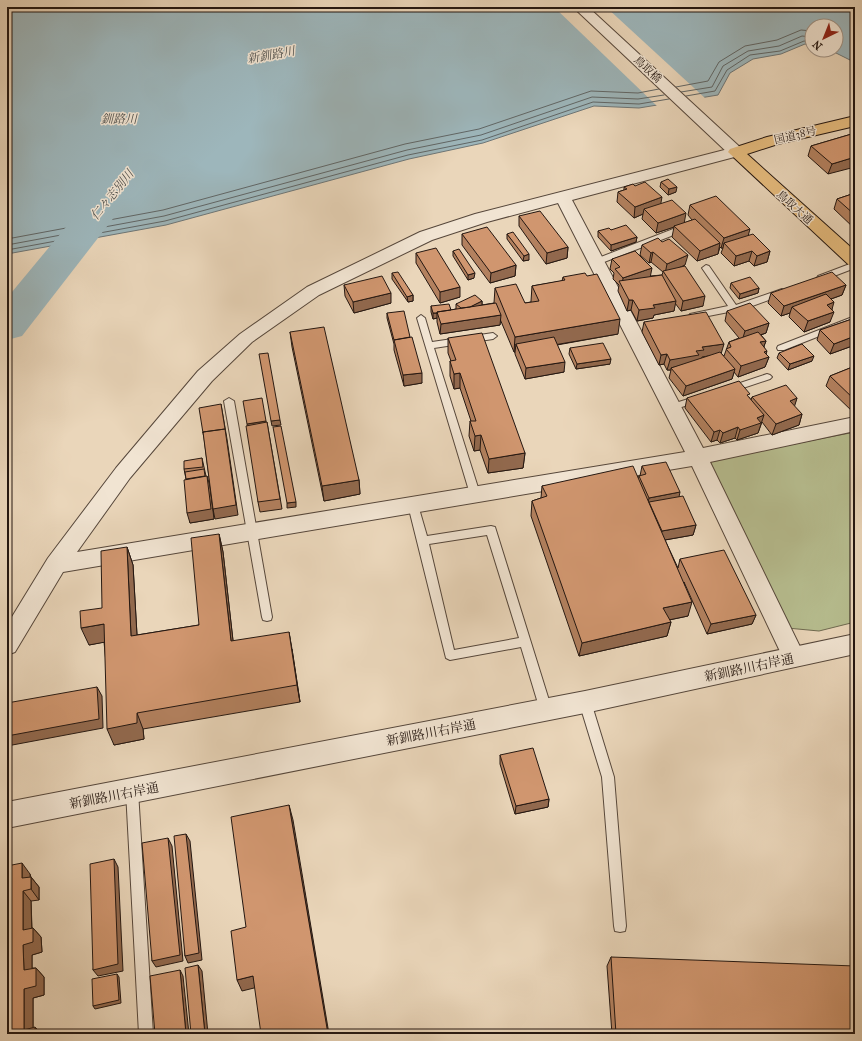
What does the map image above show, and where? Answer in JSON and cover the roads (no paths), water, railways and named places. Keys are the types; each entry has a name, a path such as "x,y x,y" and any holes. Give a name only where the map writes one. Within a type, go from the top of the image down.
{"highway":[{"name":"国道38号","path":"736,152 773,140 855,121"},
{"name":"鳥取大通","path":"736,152 855,262"}],"street":[{"name":"鳥取橋","path":"580,7 736,152"},
{"path":"7,645 56,564 128,466 205,376 246,338 312,291 426,236 482,218 736,152"},
{"path":"563,198 596,262 635,328 794,657"},
{"path":"56,564 698,457 855,424"},
{"name":"新釧路川右岸通","path":"7,815 546,710 855,644"}],"lane":[{"path":"596,262 681,229"},
{"path":"809,282 855,265"},
{"path":"706,268 734,308"},
{"path":"683,318 744,306 788,290"},
{"path":"421,318 476,494"},
{"path":"782,348 855,319"},
{"path":"429,346 493,336"},
{"path":"723,391 767,377"},
{"path":"672,407 708,396"},
{"path":"228,401 267,617"},
{"path":"413,505 450,655 525,642"},
{"path":"423,541 491,530 546,710"},
{"path":"585,702 608,777 620,926"},
{"path":"132,791 146,1034"}],"water":[{"name":"釧路川","path":"7,7 855,7 855,65 854,62 844,57 844,18 804,18 804,44 781,54 753,59 730,73 718,95 639,108 594,106 483,143 409,159 166,225 7,254"}],"waterway":[{"name":"仁々志別川","path":"7,326 117,189"}],"water label":[{"name":"新釧路川","path":"271,55"}]}
